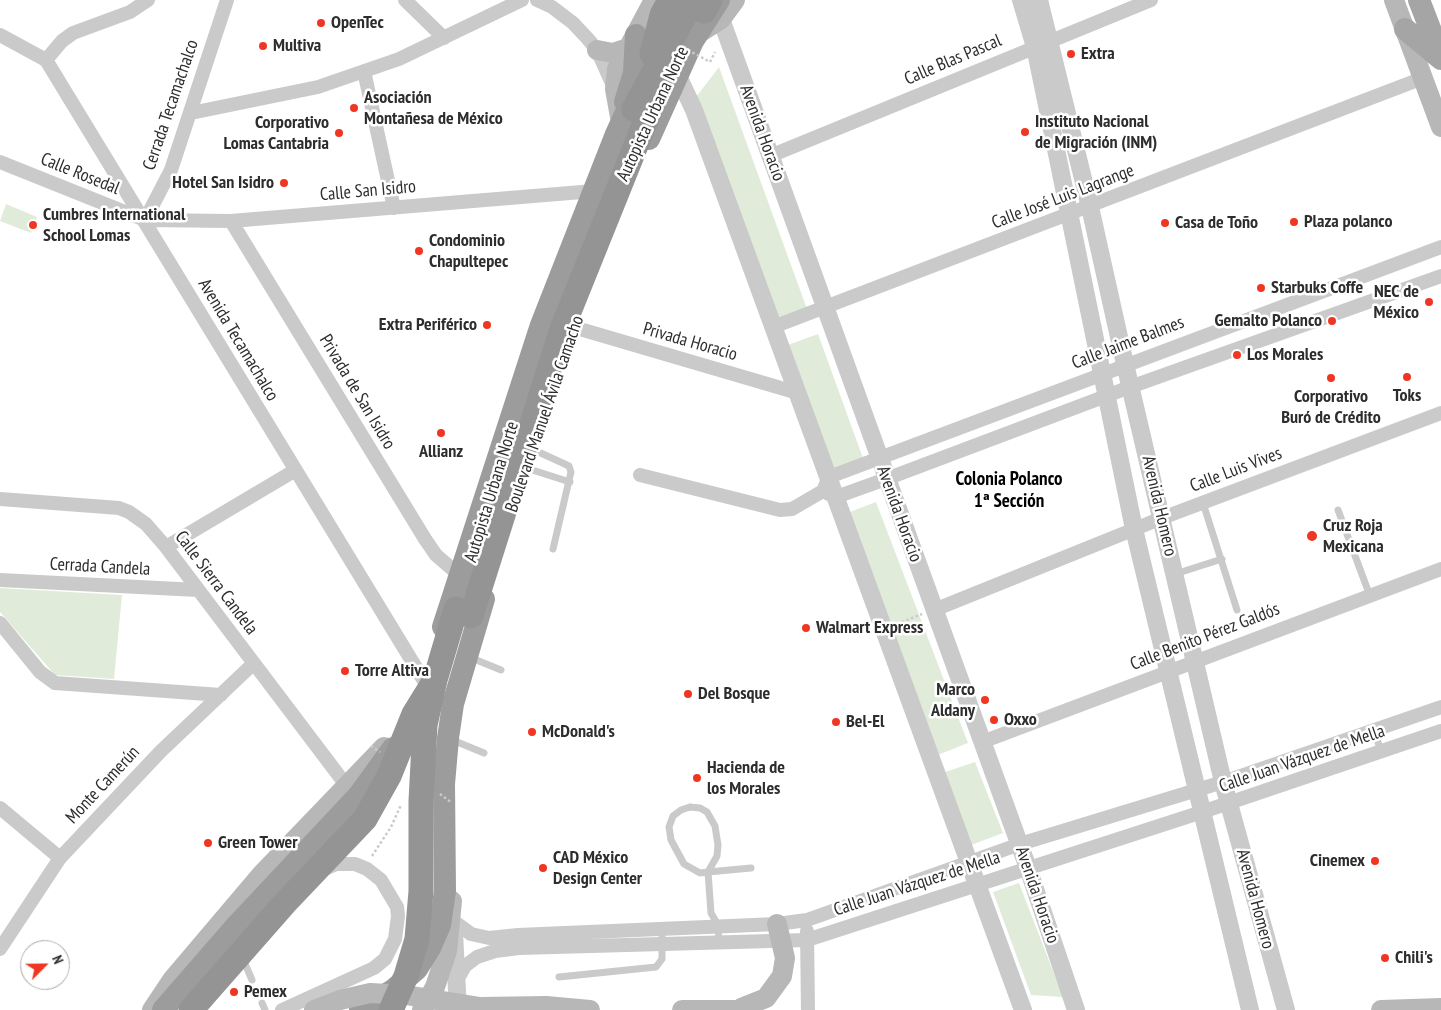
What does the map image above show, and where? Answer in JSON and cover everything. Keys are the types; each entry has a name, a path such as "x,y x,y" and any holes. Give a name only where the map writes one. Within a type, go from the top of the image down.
{"highway":[{"path":"646,84 660,24 670,0"},
{"name":"Boulevard Manuel Ávila Camacho","path":"163,1010 236,926 330,826 376,773 428,686 459,575 540,325 618,126 683,0"},
{"name":"Autopista Urbana Norte","path":"391,1010 406,976 420,918 422,759 428,686 518,408 554,309 646,84 693,0"},
{"name":"Autopista Urbana Norte","path":"410,1010 423,977 436,914 437,747 439,724 447,695 562,329 649,113 717,6"},
{"name":"Boulevard Manuel Ávila Camacho","path":"360,1010 393,990 410,976 424,959 437,933 442,917 445,891 444,808 448,738 454,704 467,656 529,459 601,252 677,74 696,35 717,6"},
{"path":"618,126 634,73 632,41"},
{"path":"191,1007 365,819 389,776 414,714 428,686"},
{"path":"191,1007 238,947 297,884 314,859 330,826"}],"main road":[{"path":"618,126 615,89 617,69 654,0"},
{"name":"Boulevard Manuel Ávila Camacho","path":"717,6 735,0"},
{"path":"1394,0 1441,127"},
{"path":"1419,0 1441,58"},
{"path":"1405,29 1441,58"},
{"path":"597,50 613,53 632,41"},
{"name":"Boulevard Manuel Ávila Camacho","path":"152,1010 172,980 261,874 380,753 428,686"},
{"name":"Boulevard Manuel Ávila Camacho","path":"422,1010 435,987 442,969 452,920 452,843 444,808"},
{"path":"682,1010 746,1009 766,998 778,985 784,967 779,932"},
{"path":"314,1010 340,1000 370,993 406,995 480,1008 546,1006 590,1010"},
{"path":"1381,1010 1441,1008"}],"street":[{"path":"46,60 62,41 73,33 130,12 148,0"},
{"name":"Cerrada Tecamachalco","path":"145,220 171,170 227,0"},
{"path":"405,0 444,38"},
{"path":"191,114 318,87 399,59 522,0"},
{"path":"537,0 573,23 597,50 615,89"},
{"name":"Avenida Homero","path":"1021,0 1042,43 1090,206 1130,387 1223,782 1286,1010"},
{"name":"Avenida Homero","path":"1039,0 1042,43 1070,215 1106,398 1134,529 1250,1010"},
{"name":"Calle Blas Pascal","path":"770,156 1042,43 1151,0"},
{"name":"Avenida Horacio","path":"717,6 824,308 1020,844 1076,1010"},
{"name":"Avenida Tecamachalco","path":"0,35 46,60 145,220 294,471 428,686"},
{"path":"364,70 394,208"},
{"path":"677,74 694,110 798,393 830,488 884,629 1023,1010"},
{"name":"Calle José Luis Lagrange","path":"773,327 1070,215 1423,78"},
{"name":"Calle Rosedal","path":"0,162 145,220"},
{"name":"Calle San Isidro","path":"145,220 231,222 594,191"},
{"name":"Privada de San Isidro","path":"231,222 425,539 436,555 459,575"},
{"name":"Calle Jaime Balmes","path":"830,488 879,458 1125,364 1441,247"},
{"path":"640,475 780,510 792,509 805,504 830,488 886,479 1106,398 1130,387 1441,276"},
{"name":"Privada Horacio","path":"573,328 798,393"},
{"name":"Calle Luis Vives","path":"934,610 1162,518 1441,413"},
{"path":"166,547 294,471"},
{"name":"Calle Sierra Candela","path":"0,499 119,508 129,512 146,524 166,547 346,786"},
{"name":"Calle Benito Pérez Galdós","path":"982,742 1441,569"},
{"name":"Cerrada Candela","path":"0,580 198,590"},
{"path":"0,623 40,672 55,683 221,695"},
{"name":"Monte Camerún","path":"0,949 60,858 161,751 253,664"},
{"name":"Calle Juan Vázquez de Mella","path":"452,920 462,929 478,936 519,941 719,942 779,932 807,920 1020,844 1223,782 1441,707"},
{"name":"Calle Juan Vázquez de Mella","path":"457,980 465,966 477,957 519,941 718,925 779,932 807,940 1202,812 1441,732"},
{"path":"0,808 60,858"},
{"path":"282,1010 366,972 385,959 398,928 397,907 381,880 364,868 349,863 336,864 297,884"},
{"path":"452,920 458,1010"},
{"path":"807,920 808,1010"}],"lane":[{"path":"529,459 570,482"},
{"path":"529,459 569,466 571,472 553,549"},
{"path":"1203,503 1237,610"},
{"path":"1338,510 1370,596"},
{"path":"1175,574 1222,559"},
{"path":"467,656 501,670"},
{"path":"1374,729 1381,752"},
{"path":"448,738 484,753"},
{"path":"719,942 718,925 711,913 708,872 717,856 718,845 715,826 707,812 700,808 690,807 681,810 673,816 669,827 676,853 684,864 700,873 708,872 751,868"},
{"path":"559,978 656,967 662,959 662,928"},
{"path":"238,947 252,980"}],"path":[{"path":"710,62 716,52"},
{"path":"884,629 934,610"},
{"path":"364,868 391,827 403,801"}],"green space":[{"path":"719,67 807,309 771,321 693,101"},
{"path":"6,204 37,217 31,233 0,221"},
{"path":"818,334 864,461 832,473 785,346"},
{"path":"876,502 968,743 935,756 842,515"},
{"path":"0,588 122,595 114,679 55,675 0,612"},
{"path":"975,762 1003,833 971,845 942,773"},
{"path":"1019,883 1063,997 1031,995 993,892"}],"place":[{"name":"OpenTec","path":"321,23"},
{"name":"Multiva","path":"263,46"},
{"name":"Extra","path":"1071,54"},
{"name":"Asociación Montañesa de México","path":"354,108"},
{"name":"Instituto Nacional de Migración (INM)","path":"1025,132"},
{"name":"Corporativo Lomas Cantabria","path":"339,133"},
{"name":"Hotel San Isidro","path":"284,183"},
{"name":"Plaza polanco","path":"1294,222"},
{"name":"Casa de Toño","path":"1165,223"},
{"name":"Cumbres International School Lomas","path":"33,225"},
{"name":"Condominio Chapultepec","path":"419,251"},
{"name":"Starbuks Coffe","path":"1261,288"},
{"name":"NEC de México","path":"1429,302"},
{"name":"Gemalto Polanco","path":"1332,321"},
{"name":"Extra Periférico","path":"487,325"},
{"name":"Los Morales","path":"1237,355"},
{"name":"Toks","path":"1407,377"},
{"name":"Corporativo Buró de Crédito","path":"1331,378"},
{"name":"Allianz","path":"441,433"},
{"name":"Cruz Roja Mexicana","path":"1312,536"},
{"name":"Walmart Express","path":"806,628"},
{"name":"Torre Altiva","path":"345,671"},
{"name":"Del Bosque","path":"688,694"},
{"name":"Marco Aldany","path":"985,700"},
{"name":"Oxxo","path":"994,720"},
{"name":"Bel-El","path":"836,722"},
{"name":"McDonald's","path":"532,732"},
{"name":"Hacienda de los Morales","path":"697,778"},
{"name":"Green Tower","path":"208,843"},
{"name":"Cinemex","path":"1375,861"},
{"name":"CAD México Design Center","path":"543,868"},
{"name":"Chili's","path":"1385,958"},
{"name":"Pemex","path":"234,992"}],"district":[{"name":"Colonia Polanco 1ª Sección","path":"1009,491"}]}
